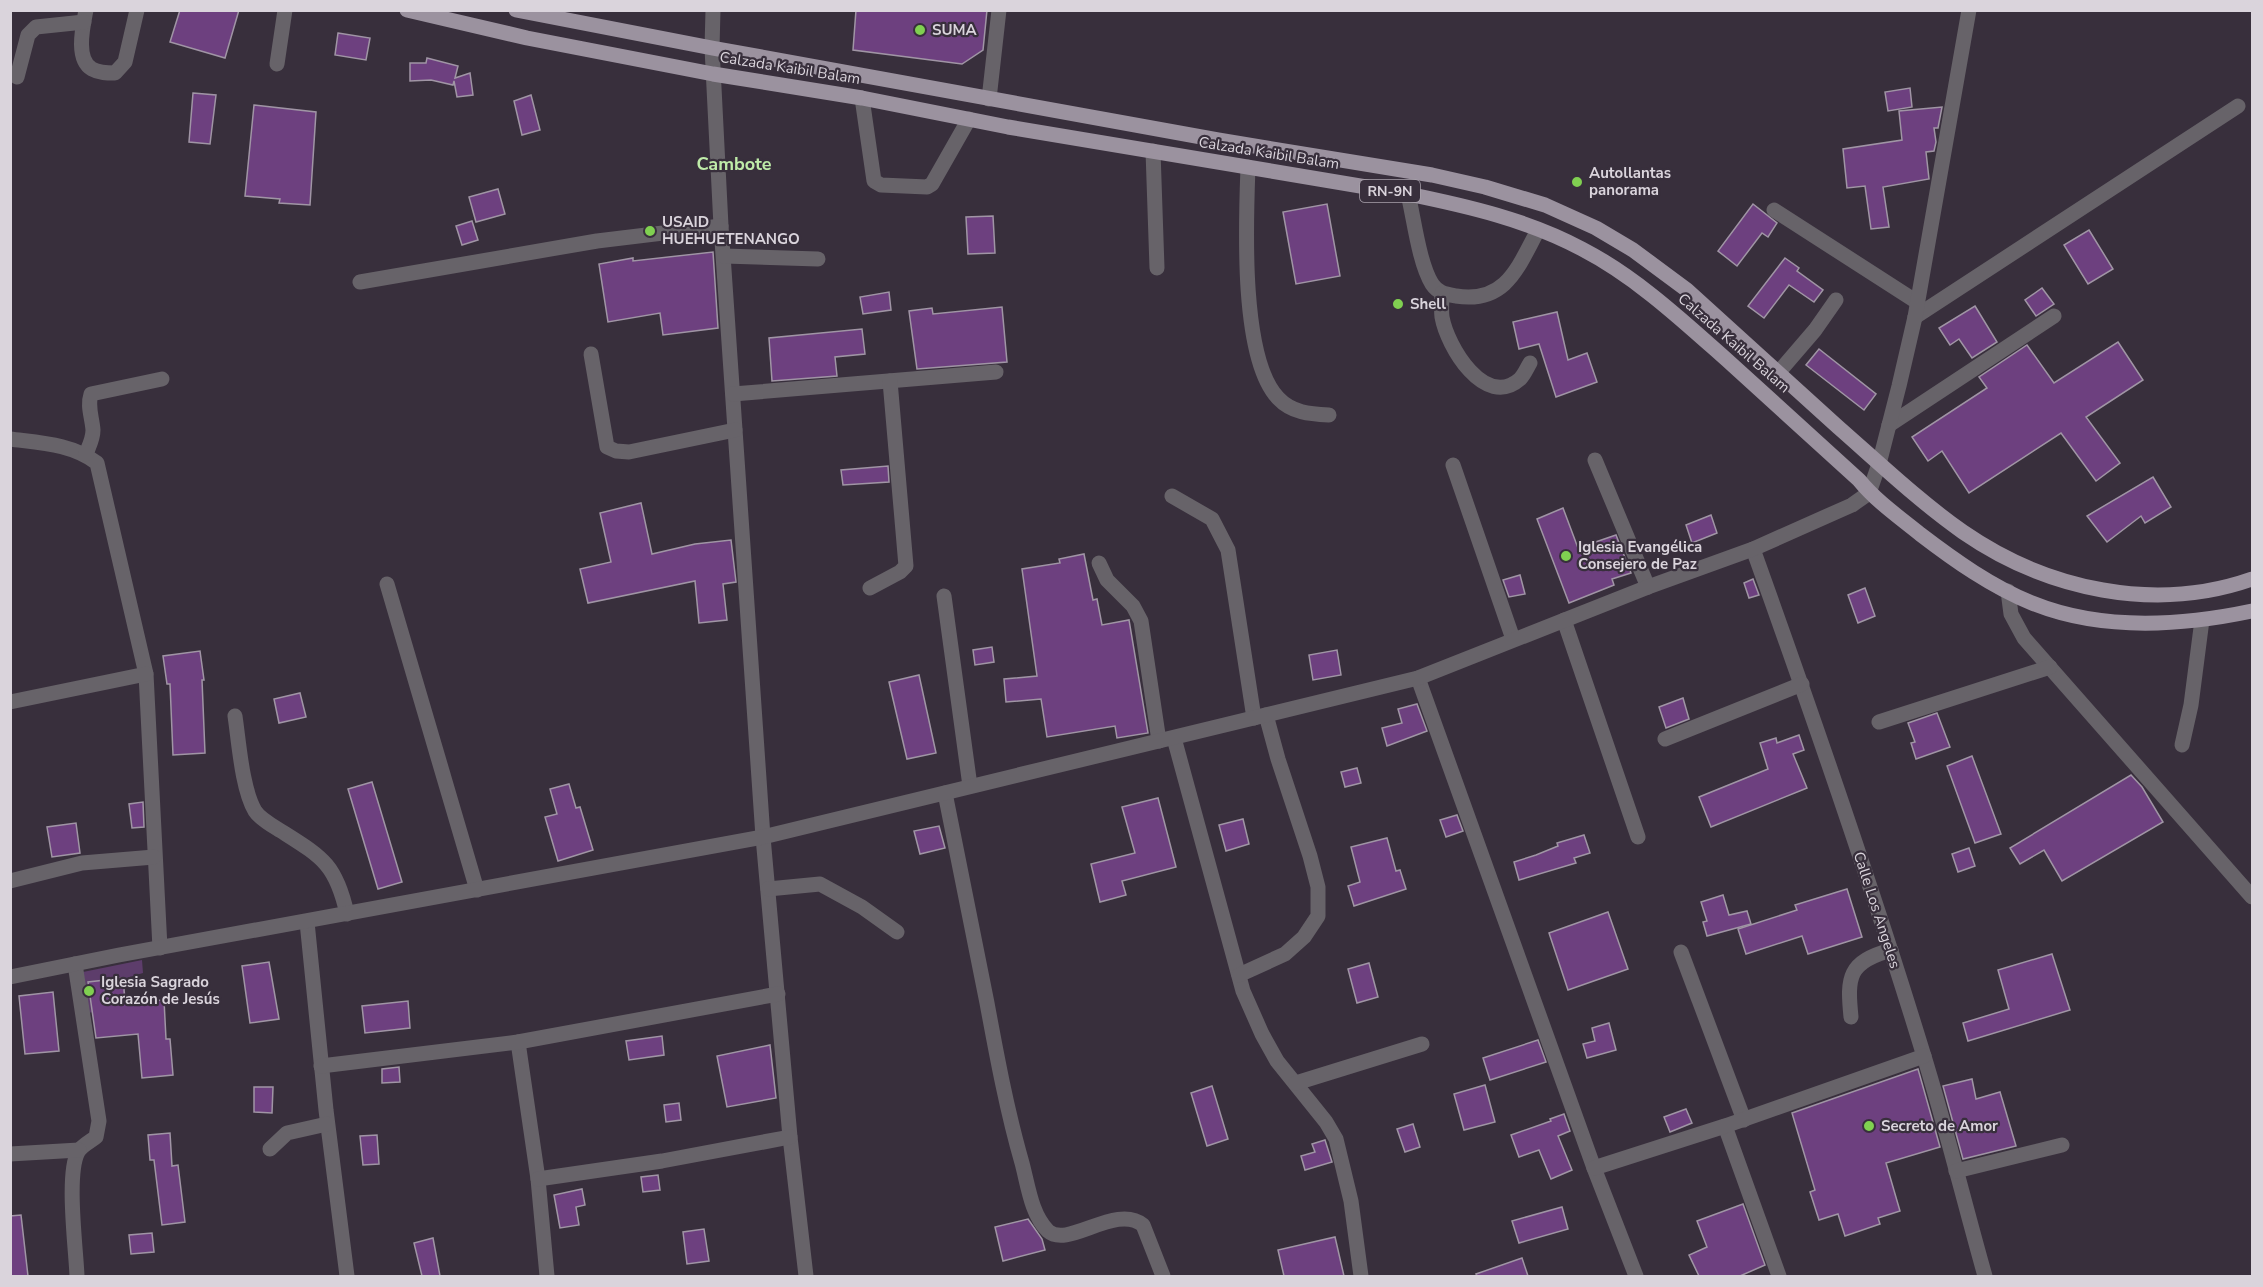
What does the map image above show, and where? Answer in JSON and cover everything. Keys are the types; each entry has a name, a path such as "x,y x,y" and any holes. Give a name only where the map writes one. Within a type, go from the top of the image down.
{"main road":[{"name":"Calzada Kaibil Balam","path":"407,10 527,38 713,74 862,98 1152,152 1408,194 1469,207 1515,221 1580,248 1601,260 1681,319 1859,480 1869,493 1940,549 1967,568 2008,591 2032,603 2077,616 2122,622 2202,620 2253,612"},
{"name":"Calzada Kaibil Balam","path":"516,10 989,99 1240,144 1432,175 1485,187 1545,205 1596,228 1660,269 1687,290 1879,464 1964,533 1995,551 2052,578 2114,592 2156,595 2197,594 2253,579"}],"street":[{"path":"16,77 28,35 36,27 85,16 82,44 85,63 91,69 99,72 115,73 125,62 137,10"},
{"path":"277,64 285,10"},
{"path":"714,10 713,74 763,837 790,1137 806,1276"},
{"path":"989,99 999,10"},
{"path":"10,977 763,837 1418,678 1648,587 1754,549 1852,505 1869,493 1889,425 1916,309 1969,10"},
{"path":"862,98 874,181 881,185 927,187 932,184 969,119"},
{"path":"1916,309 2238,106"},
{"path":"1152,152 1157,268"},
{"path":"1248,167 1247,273 1254,339 1264,374 1278,398 1300,413 1329,415"},
{"path":"1408,194 1425,267 1433,285 1442,293 1464,297 1491,295 1513,277 1538,230"},
{"path":"1774,210 1916,309"},
{"path":"360,282 597,241 722,225"},
{"path":"724,256 818,259"},
{"path":"1442,293 1442,317 1450,340 1463,364 1478,379 1492,387 1508,386 1521,378 1530,363"},
{"path":"1778,373 1815,330 1836,300"},
{"path":"1889,425 2054,316"},
{"path":"591,354 607,447 616,451 629,452 735,430"},
{"path":"733,394 996,372"},
{"path":"86,454 92,442 93,430 89,400 91,394 162,379"},
{"path":"870,588 900,572 906,566 890,381"},
{"path":"10,439 64,446 86,454 97,463 146,674 160,948"},
{"path":"1595,460 1648,587"},
{"path":"1454,465 1513,639"},
{"path":"1172,496 1212,519 1228,550 1260,717 1278,759 1318,887 1318,916 1304,937 1285,954 1239,975"},
{"name":"Calle Los Angeles","path":"1754,549 1891,950 1924,1056 1985,1276"},
{"path":"1099,562 1107,580 1133,606 1141,621 1159,741"},
{"path":"387,584 477,890"},
{"path":"2008,591 2011,614 2016,626 2253,897"},
{"path":"944,596 970,786"},
{"path":"1563,620 1638,837"},
{"path":"2182,745 2191,705 2202,620"},
{"path":"1879,722 2050,667"},
{"path":"10,702 146,674"},
{"path":"1418,678 1594,1168 1636,1276"},
{"path":"1665,739 1802,684"},
{"path":"236,717 248,794 256,813 313,851 334,873 342,890 347,914"},
{"path":"1174,738 1243,991 1277,1061 1326,1122 1336,1139 1351,1201 1361,1276"},
{"path":"945,793 1010,1122 1036,1213 1049,1232 1060,1236 1093,1228 1111,1220 1129,1218 1137,1221 1143,1225 1163,1276"},
{"path":"10,881 82,863 154,857"},
{"path":"768,889 820,884 862,908 897,932"},
{"path":"307,922 327,1124 347,1276"},
{"path":"1851,1017 1849,993 1852,973 1862,962 1891,950"},
{"path":"1681,952 1743,1120"},
{"path":"10,1154 79,1150 96,1137 99,1121 75,964"},
{"path":"321,1066 518,1042 778,994"},
{"path":"518,1042 538,1179 547,1276"},
{"path":"1296,1083 1422,1044"},
{"path":"1594,1168 1743,1120 1924,1056"},
{"path":"270,1149 287,1134 327,1124"},
{"path":"1725,1126 1779,1276"},
{"path":"538,1179 662,1161 790,1137"},
{"path":"1956,1171 2062,1145"},
{"path":"77,1276 73,1183 74,1165 79,1150"}],"shaded area":[{"path":"142,960 143,973 123,979 128,1009 85,1013 78,973"}],"building":[{"path":"180,10 239,10 225,58 170,42"},
{"name":"SUMA","path":"856,10 987,10 983,50 962,64 853,50"},
{"path":"338,33 370,38 366,60 335,55"},
{"path":"427,58 458,66 455,78 470,73 473,95 457,97 454,81 453,85 431,80 410,81 410,63 426,63"},
{"path":"1910,88 1912,107 1888,111 1885,92"},
{"path":"193,93 216,95 210,144 189,142"},
{"path":"531,95 540,130 522,135 514,101"},
{"path":"254,105 316,112 310,205 279,203 280,199 245,196"},
{"path":"1942,107 1938,128 1934,128 1936,142 1934,151 1926,152 1929,179 1883,187 1889,227 1871,229 1865,186 1847,188 1843,149 1902,140 1899,111"},
{"path":"498,189 505,214 476,222 469,197"},
{"path":"1327,204 1340,276 1296,284 1283,212"},
{"path":"1753,204 1777,223 1768,237 1762,233 1737,266 1718,251"},
{"path":"993,216 995,253 968,254 966,217"},
{"path":"472,221 478,240 462,245 456,226"},
{"path":"2089,230 2113,269 2088,284 2064,245"},
{"path":"713,252 718,328 663,335 660,313 608,322 599,264 633,258 633,261"},
{"path":"1785,258 1799,268 1797,271 1823,290 1814,302 1789,285 1764,318 1748,306"},
{"path":"2042,288 2054,304 2036,316 2025,300"},
{"path":"889,292 891,310 863,314 860,297"},
{"path":"1975,306 1997,342 1972,358 1959,339 1950,345 1939,328"},
{"path":"1002,307 1007,362 917,369 909,311 932,308 933,314"},
{"path":"1557,312 1568,360 1587,353 1597,382 1556,397 1539,344 1519,349 1513,322"},
{"path":"862,329 865,354 835,357 837,376 772,381 769,338"},
{"path":"2118,342 2143,380 2086,417 2120,463 2096,481 2061,433 1969,493 1942,451 1928,461 1912,437 1987,388 1979,377 2027,345 2054,383"},
{"path":"1819,349 1876,394 1864,410 1806,365"},
{"path":"888,466 889,482 843,485 841,470"},
{"path":"2153,477 2171,507 2145,523 2141,516 2107,542 2087,516"},
{"path":"641,503 652,554 695,544 731,540 736,582 723,584 727,620 699,623 695,581 588,603 580,569 611,562 600,513"},
{"path":"1563,508 1578,548 1616,535 1631,573 1612,579 1614,585 1569,603 1537,519"},
{"path":"1711,515 1717,533 1692,543 1686,525"},
{"path":"1084,554 1093,600 1097,599 1102,625 1129,620 1148,733 1117,738 1115,726 1047,737 1041,699 1006,702 1004,679 1037,676 1022,569 1060,563 1059,559"},
{"path":"1520,575 1525,594 1509,597 1503,580"},
{"path":"1753,579 1759,595 1749,598 1744,583"},
{"path":"1865,588 1875,616 1858,623 1848,595"},
{"path":"992,647 994,662 975,665 973,650"},
{"path":"1337,650 1341,675 1313,680 1309,655"},
{"path":"200,651 204,680 202,680 205,753 173,755 170,684 167,684 163,656"},
{"path":"919,675 936,753 907,759 889,682"},
{"path":"300,693 306,717 279,723 274,699"},
{"path":"1683,698 1689,719 1666,728 1659,707"},
{"path":"1417,704 1427,731 1387,746 1382,728 1402,723 1398,709"},
{"path":"1937,713 1950,747 1916,759 1911,743 1915,742 1908,723"},
{"path":"1799,735 1804,750 1793,754 1807,788 1711,827 1699,797 1768,769 1760,743 1776,738 1777,743"},
{"path":"1972,756 2001,834 1975,843 1947,766"},
{"path":"1357,768 1361,783 1345,787 1341,772"},
{"path":"2131,775 2142,787 2163,822 2062,881 2044,850 2020,864 2010,848"},
{"path":"372,782 402,882 378,889 348,789"},
{"path":"569,784 576,808 580,807 593,850 558,861 545,817 557,814 550,789"},
{"path":"1158,798 1176,867 1122,881 1126,895 1100,902 1091,864 1135,853 1122,807"},
{"path":"143,802 144,827 132,828 129,804"},
{"path":"1457,815 1463,831 1446,837 1440,820"},
{"path":"1243,819 1249,844 1226,851 1219,825"},
{"path":"76,823 80,853 52,857 47,827"},
{"path":"939,826 945,848 920,854 914,831"},
{"path":"1584,835 1590,853 1574,858 1576,863 1519,880 1514,862 1558,846 1557,843"},
{"path":"1387,838 1396,871 1400,870 1406,889 1354,906 1348,886 1360,882 1351,847"},
{"path":"1969,848 1975,866 1958,872 1952,854"},
{"path":"1847,889 1862,937 1808,954 1802,936 1746,954 1738,929 1797,910 1795,905"},
{"path":"1723,895 1729,915 1747,911 1751,924 1707,936 1703,922 1707,921 1701,902"},
{"path":"1608,912 1628,969 1568,990 1549,933"},
{"path":"2052,954 2070,1010 1968,1041 1963,1023 2009,1009 1998,970"},
{"path":"269,962 279,1019 250,1023 242,966"},
{"path":"1369,963 1378,997 1357,1003 1348,969"},
{"path":"123,978 125,1002 164,1000 166,1039 170,1039 173,1075 142,1078 138,1034 96,1038 88,982"},
{"path":"53,992 59,1051 25,1054 19,996"},
{"path":"408,1001 410,1028 365,1033 362,1006"},
{"path":"1609,1023 1616,1050 1587,1058 1583,1044 1595,1041 1592,1028"},
{"path":"662,1036 664,1055 629,1060 626,1041"},
{"path":"1538,1040 1546,1062 1490,1080 1483,1058"},
{"path":"770,1045 776,1098 727,1107 717,1056"},
{"path":"399,1067 400,1082 382,1083 382,1069"},
{"name":"Secreto de Amor","path":"1918,1069 1940,1147 1886,1163 1900,1211 1878,1218 1880,1224 1845,1236 1838,1214 1819,1220 1810,1192 1815,1190 1792,1113"},
{"path":"1972,1079 1976,1099 2000,1092 2016,1146 1963,1159 1943,1086"},
{"path":"1485,1085 1495,1122 1464,1130 1454,1094"},
{"path":"1212,1086 1228,1139 1207,1146 1191,1093"},
{"path":"254,1087 273,1087 272,1113 254,1112"},
{"path":"679,1103 681,1120 666,1122 664,1105"},
{"path":"1686,1109 1692,1123 1670,1132 1664,1117"},
{"path":"1564,1114 1570,1131 1558,1136 1572,1170 1551,1179 1539,1150 1519,1157 1511,1135"},
{"path":"1413,1124 1420,1147 1405,1152 1397,1129"},
{"path":"170,1133 172,1166 178,1165 185,1222 162,1225 154,1160 150,1160 148,1135"},
{"path":"377,1135 379,1164 363,1165 360,1136"},
{"path":"1325,1140 1332,1162 1305,1170 1301,1156 1315,1152 1312,1144"},
{"path":"658,1175 660,1190 643,1192 641,1177"},
{"path":"582,1189 585,1205 576,1207 579,1225 560,1228 554,1195"},
{"path":"1743,1204 1765,1265 1740,1276 1699,1276 1689,1255 1707,1247 1697,1221"},
{"path":"1562,1207 1568,1229 1519,1243 1512,1221"},
{"path":"21,1215 28,1276 10,1276 10,1216"},
{"path":"1028,1219 1042,1239 1045,1250 1003,1261 995,1227"},
{"path":"704,1229 709,1261 687,1264 683,1232"},
{"path":"152,1233 154,1252 131,1254 129,1235"},
{"path":"1335,1237 1344,1276 1284,1276 1278,1250"},
{"path":"433,1238 440,1276 422,1276 414,1243"},
{"path":"1522,1258 1528,1276 1477,1276 1476,1274"}],"place":[{"name":"SUMA","path":"920,30"},
{"name":"Autollantas panorama","path":"1577,182"},
{"name":"USAID HUEHUETENANGO","path":"650,231"},
{"name":"Shell","path":"1398,304"},
{"name":"Iglesia Evangélica Consejero de Paz","path":"1566,556"},
{"name":"Iglesia Sagrado Corazón de Jesús","path":"89,991"},
{"name":"Secreto de Amor","path":"1869,1126"}],"district":[{"name":"Cambote","path":"734,164"}]}
